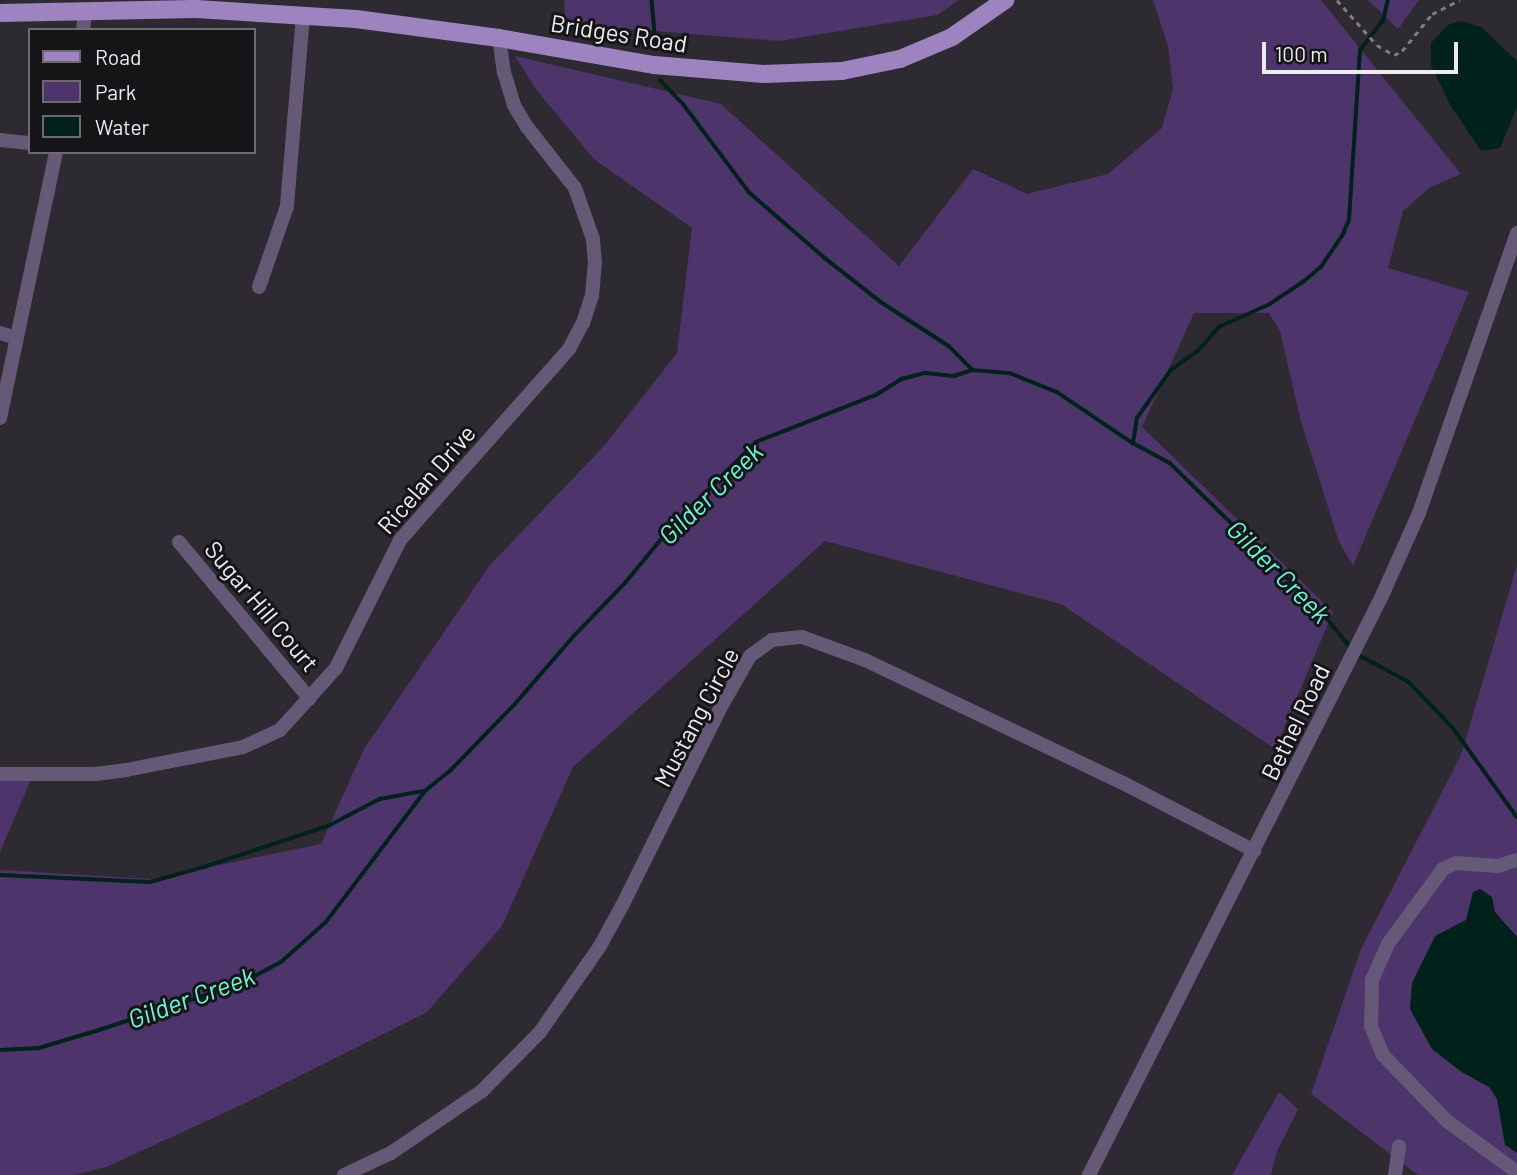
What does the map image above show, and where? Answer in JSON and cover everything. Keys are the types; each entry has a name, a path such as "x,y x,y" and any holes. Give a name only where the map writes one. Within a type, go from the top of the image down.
{"main road":[{"name":"Bridges Road","path":"0,13 84,21 196,9 303,15 401,24 654,65 764,74 842,71 874,66 926,50 974,24 1005,0"}],"street":[{"path":"259,287 287,206 303,15"},
{"name":"Ricelan Drive","path":"0,774 95,774 243,747 280,730 336,668 400,540 562,359 576,338 589,307 595,263 588,219 575,188 527,127 514,105 499,38"},
{"path":"0,140 28,143"},
{"path":"0,418 56,154"},
{"name":"Bethel Road","path":"1089,1175 1351,660 1419,513 1517,233"},
{"path":"0,333 16,338"},
{"name":"Sugar Hill Court","path":"179,542 310,699"},
{"name":"Mustang Circle","path":"344,1175 391,1153 482,1091 540,1032 593,957 623,904 678,799 722,705 750,656 772,640 802,637 865,660 1134,789 1255,852"},
{"path":"1517,860 1499,866 1456,863 1443,869 1388,944 1372,980 1371,1026 1382,1055 1447,1121 1517,1172"},
{"path":"1395,1175 1399,1146"}],"path":[{"path":"1336,0 1377,44 1397,55 1432,14 1460,0"}],"green space":[{"path":"564,0 959,0 937,15 780,41 566,24"},
{"path":"1153,0 1321,0 1461,174 1429,188 1403,211 1388,268 1469,292 1353,566 1339,542 1300,418 1280,331 1269,313 1194,313 1142,427 1333,612 1275,749 1061,604 825,541 573,767 502,926 427,1012 237,1107 106,1167 74,1175 0,1175 0,870 151,879 321,844 364,749 490,565 604,446 677,353 692,228 594,159 535,88 515,56 721,104 899,266 973,169 1027,194 1108,174 1162,128 1173,89 1168,46"},
{"path":"1368,0 1419,0 1398,29"},
{"path":"1517,565 1517,1175 1418,1175 1311,1094 1361,949 1461,755"},
{"path":"0,769 35,770 0,852"},
{"path":"1279,1092 1298,1109 1277,1151 1271,1175 1232,1175"}],"water":[{"path":"1461,21 1481,27 1517,61 1517,107 1500,148 1481,151 1449,103 1431,65 1431,43 1448,25"},
{"path":"1480,889 1492,897 1495,912 1517,937 1517,1153 1505,1145 1497,1099 1489,1087 1460,1071 1432,1049 1410,1009 1412,983 1435,936 1466,920 1473,892"}],"waterway":[{"path":"652,0 656,45"},
{"path":"1133,443 1137,418 1170,371 1198,351 1219,327 1270,304 1303,282 1321,267 1343,234 1349,220 1360,50 1383,21 1388,0"},
{"path":"660,80 684,105 749,192 825,258 881,302 949,346 973,370"},
{"name":"Gilder Creek","path":"0,1050 39,1048 96,1031 240,984 281,962 326,922 425,791 450,771 515,704 573,637 625,583 673,525 756,442 876,395 902,379 925,373 954,376 973,370 1010,373 1057,392 1133,443 1170,463 1321,611 1352,649"},
{"name":"Gilder Creek","path":"1357,654 1409,682 1454,729 1517,817"},
{"path":"0,875 150,882 328,826 380,799 423,791"}]}
